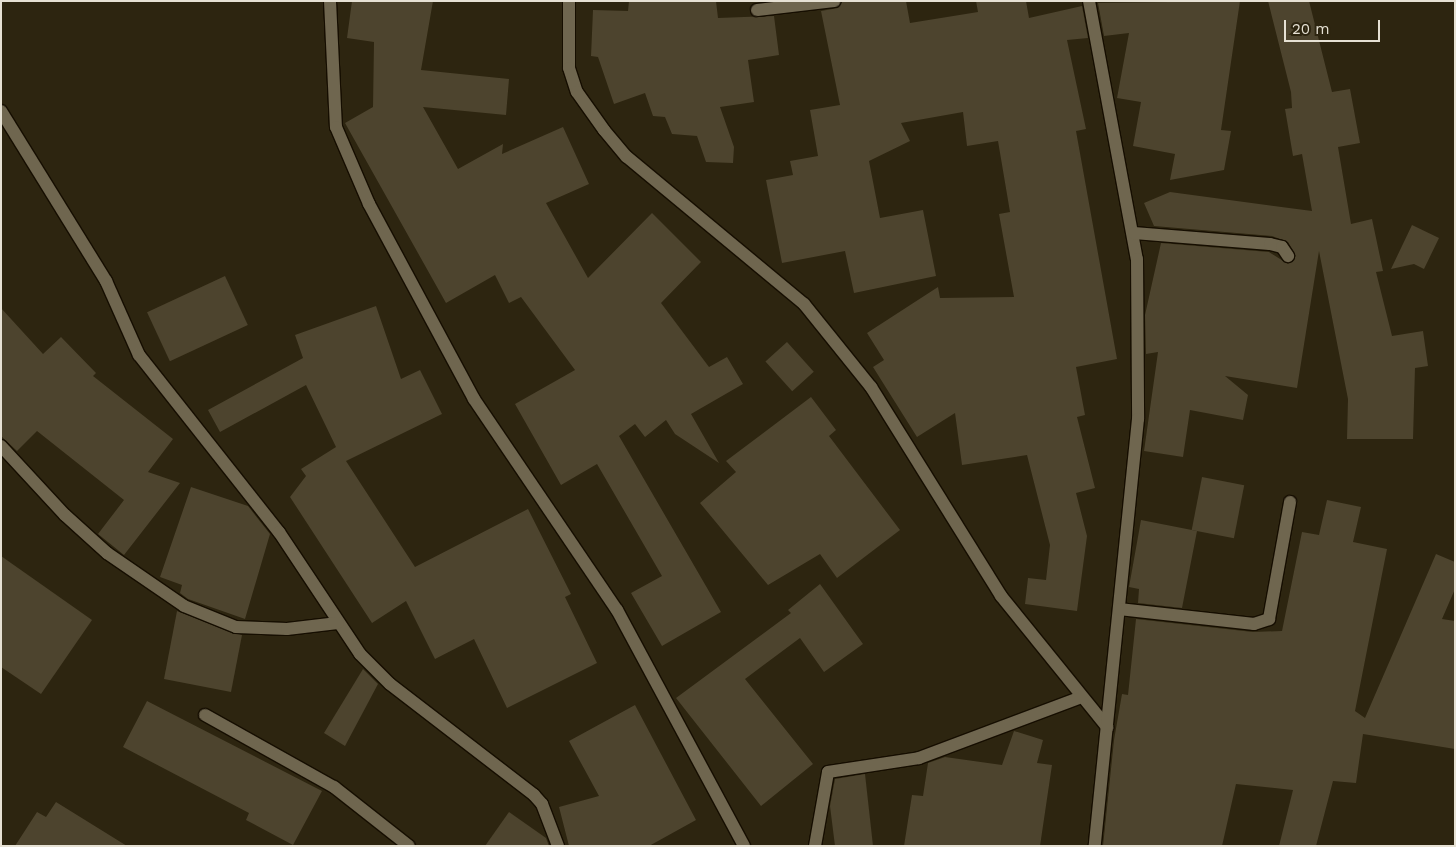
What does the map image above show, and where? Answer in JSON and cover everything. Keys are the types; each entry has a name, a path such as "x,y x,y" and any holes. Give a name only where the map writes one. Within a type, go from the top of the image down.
{"street":[{"path":"330,1 336,127 369,204 474,399 616,610 744,846"},
{"path":"569,1 569,68 577,92 604,130 627,157 804,304 870,387 1001,596 1107,727"},
{"path":"758,10 834,1"},
{"path":"1089,1 1134,233 1138,419 1095,846"},
{"path":"1,111 106,281 139,355 279,532 368,665 534,795 542,804 558,846"},
{"path":"1134,233 1270,244 1282,247 1288,256"},
{"path":"1,446 64,515 107,553 184,606 236,627 287,629 338,622"},
{"path":"1119,609 1254,624 1269,619 1290,502"},
{"path":"815,846 828,772 920,758 1081,697"},
{"path":"205,715 334,787 409,846"}],"building":[{"path":"352,1 433,1 421,70 509,79 506,115 423,107 458,169 503,144 502,154 563,127 589,184 546,203 588,278 652,213 701,262 661,303 709,367 727,357 743,384 691,414 719,463 675,434 666,420 645,437 635,424 619,436 721,612 662,646 631,593 662,576 597,464 561,485 515,404 575,370 521,297 509,303 495,275 446,303 345,123 373,107 374,42 347,38"},
{"path":"629,1 716,1 718,18 774,16 779,55 748,60 754,102 720,107 734,147 733,163 706,162 697,136 672,134 665,117 653,116 645,93 614,104 598,57 591,56 593,10 628,11"},
{"path":"842,1 906,1 910,23 978,12 976,1 1026,1 1029,18 1082,6 1088,38 1067,40 1086,129 1076,131 1117,359 1076,367 1085,415 1077,417 1095,488 1076,493 1087,536 1077,611 1025,604 1028,578 1046,580 1050,545 1027,455 962,465 955,413 917,437 873,367 884,360 867,333 938,287 940,298 1014,297 999,214 1010,212 998,141 967,146 963,112 901,123 910,141 869,161 880,218 923,210 936,276 854,293 845,251 782,263 766,180 793,175 790,161 818,156 810,110 840,105 821,11 838,8"},
{"path":"1240,1 1221,130 1231,131 1224,170 1170,180 1175,154 1133,146 1141,102 1117,98 1129,33 1104,36 1098,3"},
{"path":"1268,1 1309,1 1332,92 1350,89 1360,143 1338,147 1351,224 1372,219 1383,271 1376,272 1392,336 1423,331 1428,366 1415,368 1413,439 1347,439 1348,399 1319,251 1297,388 1225,376 1248,395 1243,420 1190,410 1183,457 1144,451 1158,352 1146,354 1145,315 1161,243 1269,252 1288,264 1296,256 1288,242 1272,236 1154,226 1144,203 1170,192 1312,211 1302,154 1293,156 1285,109 1292,108 1291,92"},
{"path":"1412,225 1439,238 1424,269 1414,264 1391,269"},
{"path":"225,276 248,325 170,361 147,312"},
{"path":"376,306 401,379 420,370 442,414 346,461 415,567 528,509 571,594 565,597 597,663 507,708 474,639 435,659 406,601 372,623 290,497 306,476 301,469 336,447 306,385 220,432 208,410 303,358 295,335"},
{"path":"1,308 43,354 61,337 96,373 93,376 173,439 148,472 180,483 124,555 98,534 124,500 37,431 17,451 1,436"},
{"path":"787,342 814,372 792,391 765,361"},
{"path":"811,397 836,430 829,436 900,530 837,578 820,554 768,585 700,503 736,472 726,461"},
{"path":"1202,477 1244,485 1234,538 1192,530"},
{"path":"191,487 248,506 270,534 245,619 188,599 180,593 182,585 160,577"},
{"path":"1327,500 1361,507 1353,542 1387,549 1355,711 1365,718 1436,554 1455,562 1455,589 1442,619 1455,621 1455,749 1363,734 1356,783 1333,781 1316,846 1279,846 1293,790 1236,784 1222,846 1103,846 1114,740 1122,694 1128,695 1136,619 1253,632 1282,631 1302,532 1319,535"},
{"path":"1141,520 1197,531 1182,608 1138,603 1139,589 1129,587"},
{"path":"1,556 92,620 41,694 1,667"},
{"path":"820,584 863,644 824,672 800,638 745,679 813,764 761,806 676,698 791,613 788,610"},
{"path":"177,611 242,635 231,692 164,679"},
{"path":"363,669 378,684 345,746 324,733"},
{"path":"147,701 322,791 293,845 246,820 249,813 123,747"},
{"path":"635,705 696,820 649,846 569,846 559,807 599,796 569,741"},
{"path":"1014,731 1043,740 1037,763 1052,765 1040,846 904,846 912,795 923,796 928,763 945,757 1002,765"},
{"path":"865,774 873,846 835,846 830,806 835,779"},
{"path":"56,802 127,846 15,846 37,812 46,817"},
{"path":"509,812 546,838 549,846 485,846"}]}
